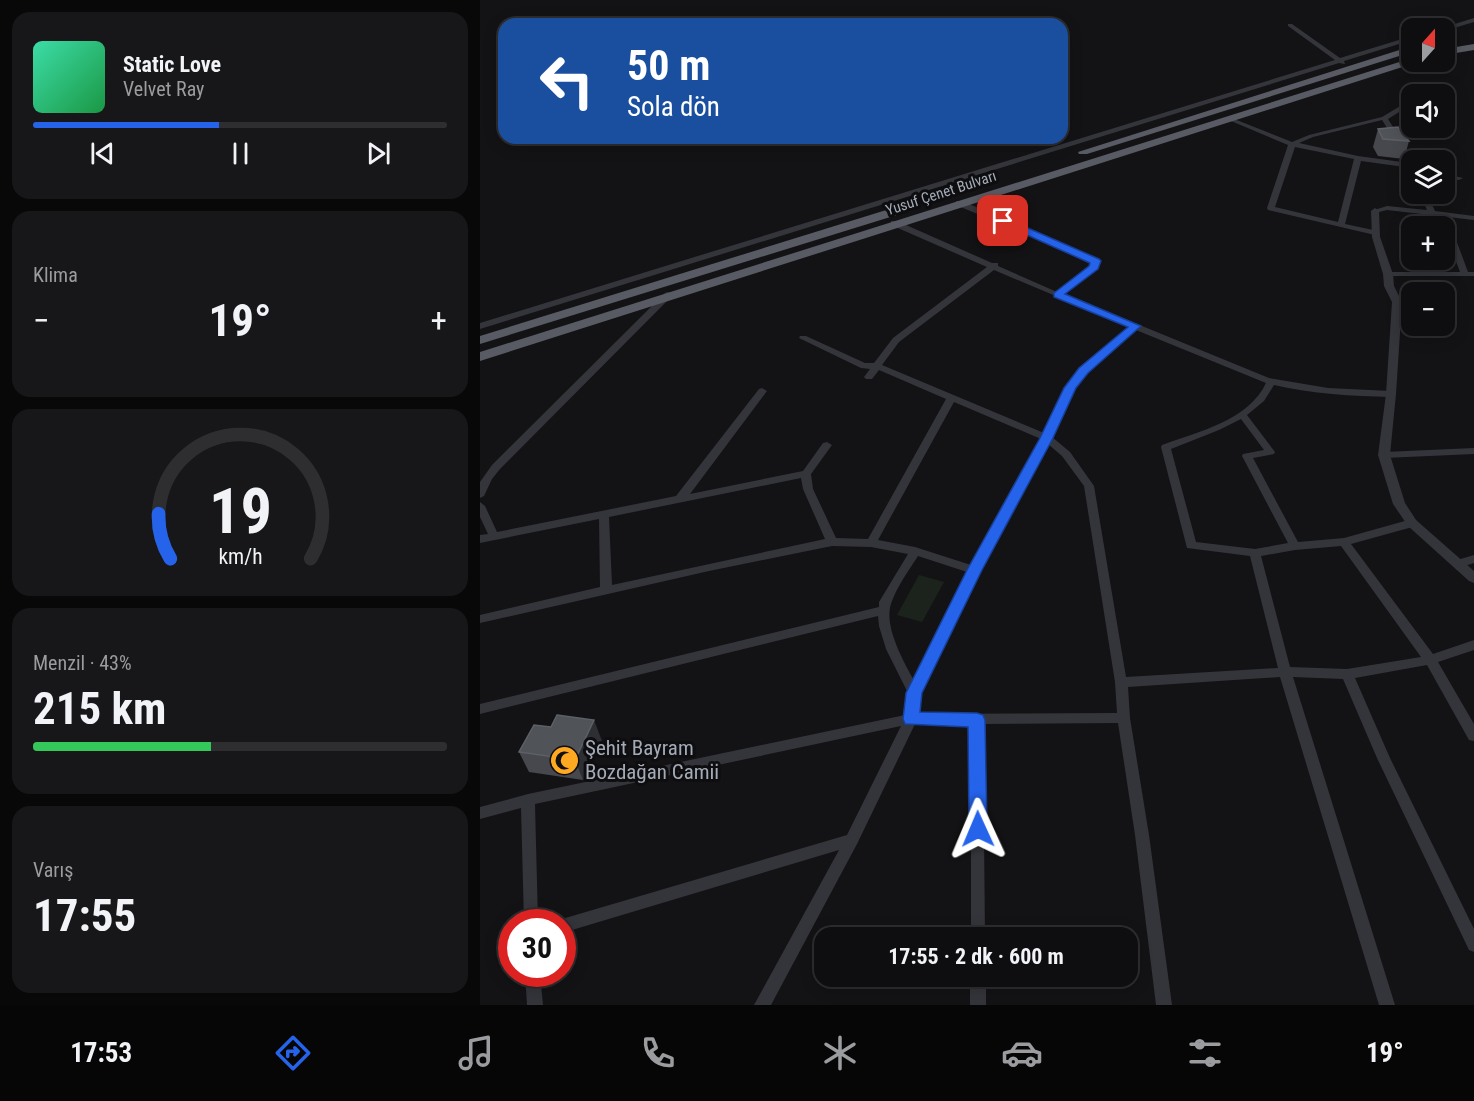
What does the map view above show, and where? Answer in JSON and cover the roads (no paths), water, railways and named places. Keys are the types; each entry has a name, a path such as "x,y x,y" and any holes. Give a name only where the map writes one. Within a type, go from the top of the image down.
{"highway":[{"path":"1455,41 1474,39"},
{"path":"1455,50 1474,47"},
{"name":"Yusuf Çenet Bulvarı","path":"480,357 894,223 958,194 1351,66 1401,52"},
{"name":"Yusuf Çenet Bulvarı","path":"958,194 1227,118 1401,64"},
{"name":"Yusuf Çenet Bulvarı","path":"480,340 905,208"}],"street":[{"path":"1455,25 1474,20"},
{"path":"1290,26 1339,61 1351,66"},
{"path":"480,326 1401,42"},
{"path":"1375,233 1271,208 1292,144 1311,136 1384,118 1401,108"},
{"path":"1227,118 1292,144 1358,158 1401,163"},
{"path":"1384,118 1403,150"},
{"path":"1341,225 1358,158"},
{"path":"1455,177 1459,178"},
{"path":"958,194 1096,261 1094,267 1058,295"},
{"path":"1428,204 1432,213"},
{"path":"1474,218 1387,208 1375,211 1375,233 1388,274 1389,286 1397,302 1391,394 1384,455 1399,504 1412,523 1474,579"},
{"path":"894,223 1058,295 1272,381 1293,387 1336,393 1391,394"},
{"path":"1455,248 1464,274"},
{"path":"869,377 896,340 994,266"},
{"path":"1388,274 1474,274"},
{"path":"480,494 487,478 496,467 668,295"},
{"path":"762,1005 852,840 911,719 914,693 974,570 1047,438 1070,388 1083,371 1136,326"},
{"path":"803,338 864,366 877,366 1047,438 1066,454 1089,486 1121,682 1164,1005"},
{"path":"1272,381 1261,400 1241,414 1204,433 1166,447 1191,545 1255,554 1295,546 1344,542 1412,523"},
{"path":"680,499 762,391"},
{"path":"871,543 951,398"},
{"path":"1241,414 1254,427 1258,438 1270,452 1247,456 1295,546"},
{"path":"827,444 806,474 808,489 832,542"},
{"path":"1384,455 1474,451"},
{"path":"480,538 806,474"},
{"path":"480,506 494,536"},
{"path":"604,514 606,591"},
{"path":"480,619 832,542 871,543 915,551 974,570"},
{"path":"1344,542 1430,660 1474,736"},
{"path":"914,693 887,637 884,610 885,602 915,551"},
{"path":"1255,554 1285,672 1387,1005"},
{"path":"1458,564 1474,559"},
{"path":"480,709 884,610"},
{"path":"1121,682 1285,672 1347,674 1430,660 1474,645"},
{"path":"1347,674 1384,758 1474,945"},
{"path":"480,813 528,800 911,719 1124,717"},
{"path":"977,720 978,927"},
{"path":"528,800 531,909"},
{"path":"576,922 852,840"},
{"path":"534,987 535,1005"},
{"path":"978,987 978,1005"}],"place":[{"name":"Şehit Bayram Bozdağan Camii","path":"564,760"}]}
